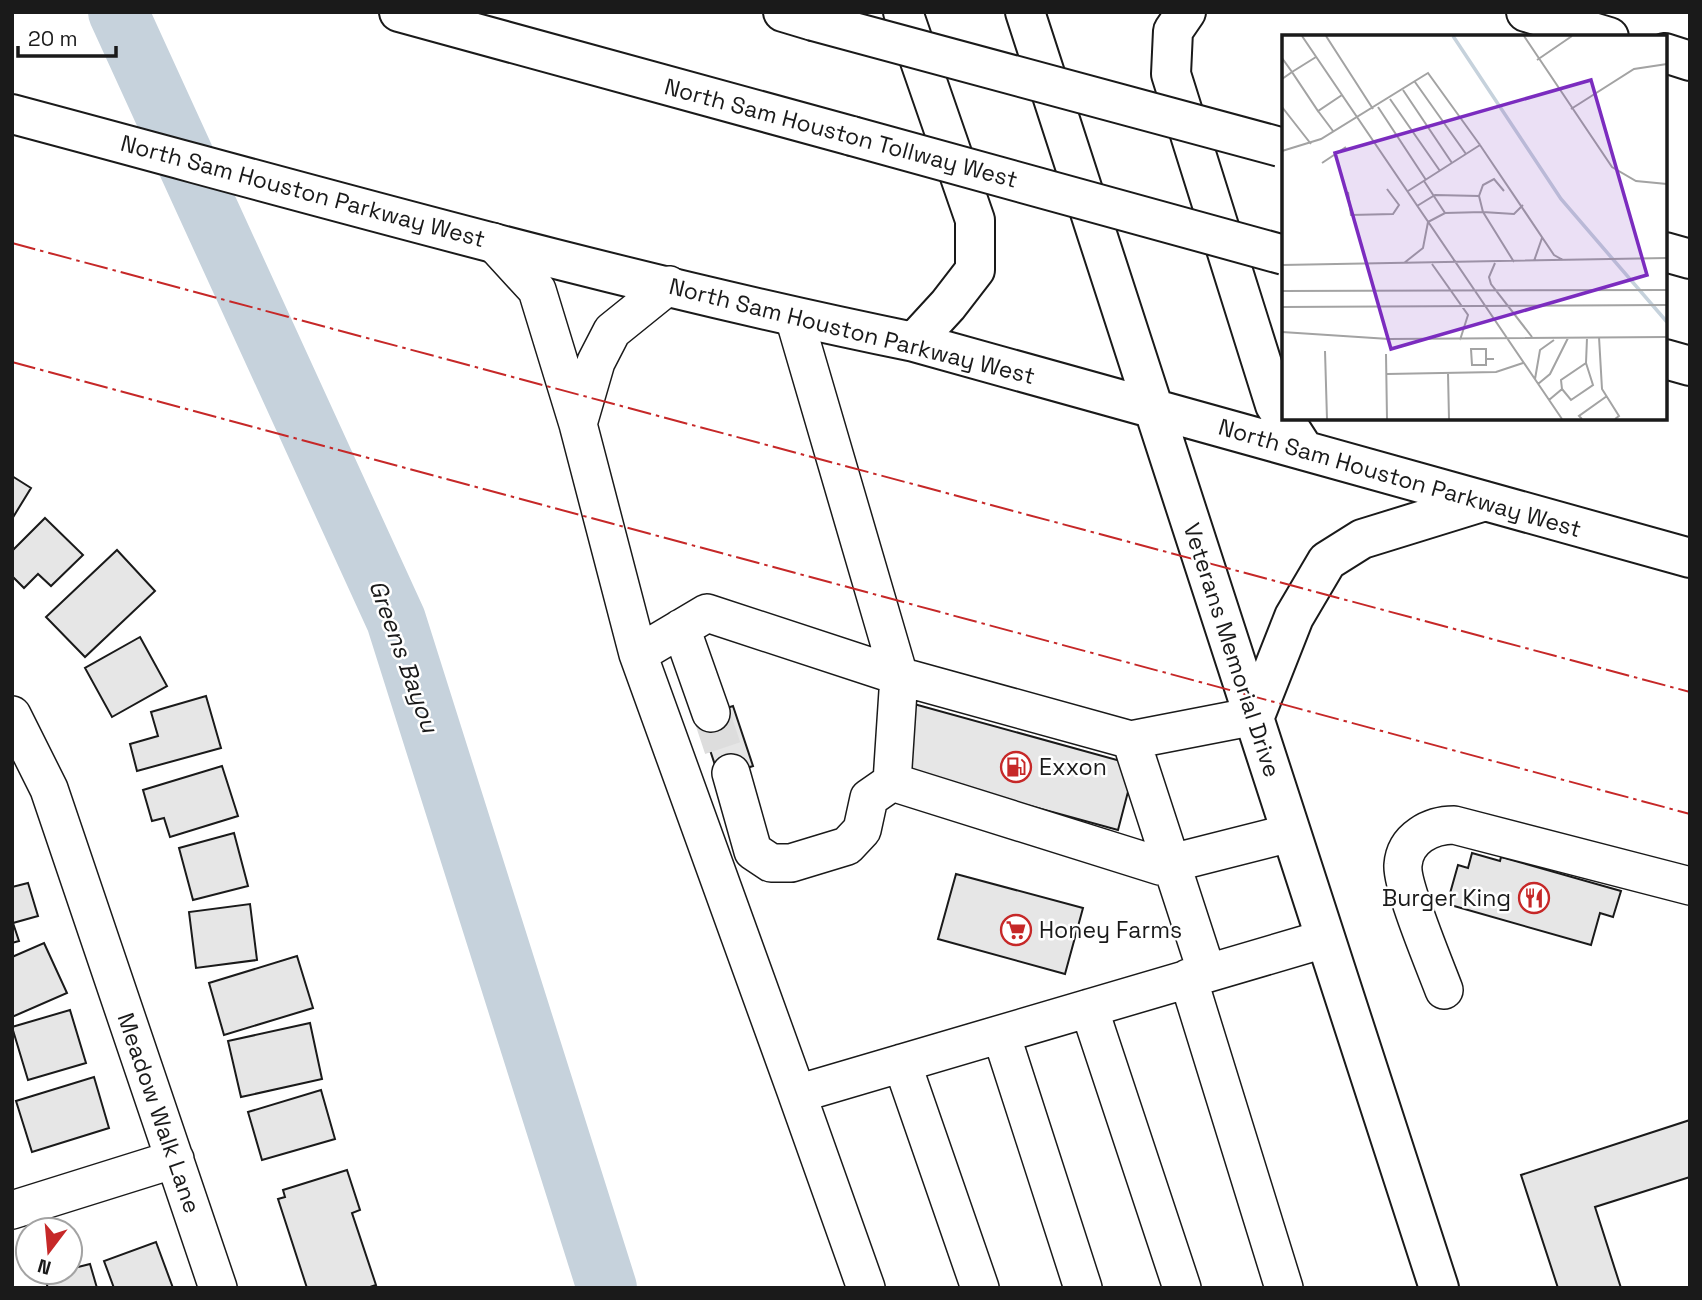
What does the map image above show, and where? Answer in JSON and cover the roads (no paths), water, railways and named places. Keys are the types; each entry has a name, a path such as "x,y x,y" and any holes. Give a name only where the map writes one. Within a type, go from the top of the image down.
{"main road":[{"name":"North Sam Houston Tollway West","path":"399,12 1282,254"},
{"path":"903,12 975,220 975,270 914,342"},
{"name":"Veterans Memorial Drive","path":"1025,12 1439,1288"},
{"path":"1186,12 1174,31 1171,74 1275,405 1282,416"},
{"path":"1526,12 1602,35"},
{"path":"798,16 1282,148"},
{"path":"1667,54 1690,61"},
{"name":"North Sam Houston Parkway West","path":"12,114 493,242 794,317 914,342 1690,558"},
{"path":"1667,253 1690,259"},
{"path":"1667,360 1690,366"},
{"path":"1285,420 1304,450"},
{"path":"1255,716 1294,617 1327,561 1362,539 1485,501"}],"street":[{"path":"493,242 537,290 578,424 638,654 866,1288"},
{"path":"578,424 596,362 612,331 669,285"},
{"path":"794,317 900,676 892,782"},
{"path":"638,654 707,613 900,676 1131,740 1255,716"},
{"path":"681,628 711,713"},
{"name":"Meadow Walk Lane","path":"12,715 49,789 218,1288"},
{"path":"1131,740 1172,862 1197,976 1284,1288"},
{"path":"731,773 753,851 771,863 791,863 847,846 862,830 869,798 892,782"},
{"path":"892,782 1160,866 1290,833"},
{"path":"1444,990 1402,868 1411,845 1430,829 1454,825 1690,886"},
{"path":"797,1094 1324,939"},
{"path":"1089,1008 1182,1288"},
{"path":"1001,1034 1083,1288"},
{"path":"902,1063 980,1288"},
{"path":"12,1210 175,1159"}],"waterway":[{"name":"Greens Bayou","path":"118,12 396,620 607,1288"}],"tunnel":[{"path":"711,713 731,773"}],"place":[{"name":"Exxon","path":"1016,767"},
{"name":"Burger King","path":"1534,898"},
{"name":"Honey Farms","path":"1016,930"}]}
